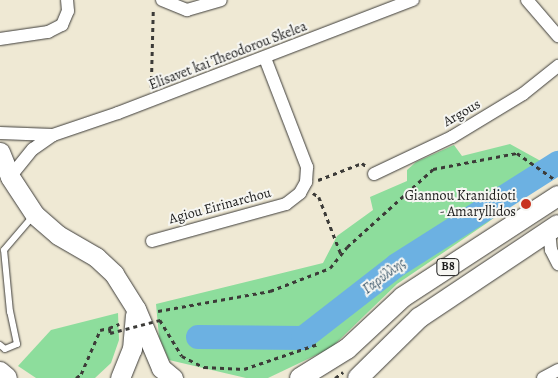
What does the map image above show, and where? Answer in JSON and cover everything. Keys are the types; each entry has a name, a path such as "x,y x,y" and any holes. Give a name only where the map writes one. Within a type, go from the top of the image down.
{"main road":[{"path":"0,152 10,177 35,215 58,235 96,257 114,274 136,308 156,361 172,378"},
{"name":"B8","path":"300,378 347,349 403,297 557,187"},
{"name":"B8","path":"358,378 419,318 530,243 553,235"},
{"path":"120,378 132,349 136,308"},
{"path":"0,372 7,378"}],"street":[{"path":"0,39 48,32 62,25 68,12 68,0"},
{"path":"162,0 187,10 221,0"},
{"name":"Elisavet kai Theodorou Skelea","path":"10,177 33,149 52,135 151,101 413,0"},
{"path":"527,0 558,36"},
{"path":"265,58 307,166 304,186"},
{"name":"Argous","path":"374,174 452,137 523,94 558,66"},
{"name":"Elisavet kai Theodorou Skelea","path":"0,133 52,135"},
{"name":"Agiou Eirinarchou","path":"152,241 286,204 304,186"},
{"path":"553,235 558,264"},
{"path":"543,378 558,370"}],"lane":[{"path":"0,345 5,349 17,344 10,312 4,250 35,215"}],"path":[{"path":"151,101 153,0"},
{"path":"158,311 270,291 330,268 341,254 433,169 517,153 557,187"},
{"path":"320,180 362,163"},
{"path":"304,186 319,197 341,254"},
{"path":"109,328 110,333 160,320 182,356 204,367 244,369 318,344"},
{"path":"76,378 80,374 100,330 123,322"}],"green space":[{"path":"510,144 557,170 487,223 397,284 331,348 268,378 246,378 169,360 159,337 156,304 323,263 337,236 373,210 370,197 407,181 407,170 416,162 454,145 462,156"},
{"path":"118,313 119,340 111,363 95,378 36,378 18,366 51,330"}],"waterway":[{"name":"Γαρύλλης","path":"198,337 303,338 397,265 558,163"}],"place":[{"name":"Giannou Kranidioti - Amaryllidos","path":"526,204"}]}
